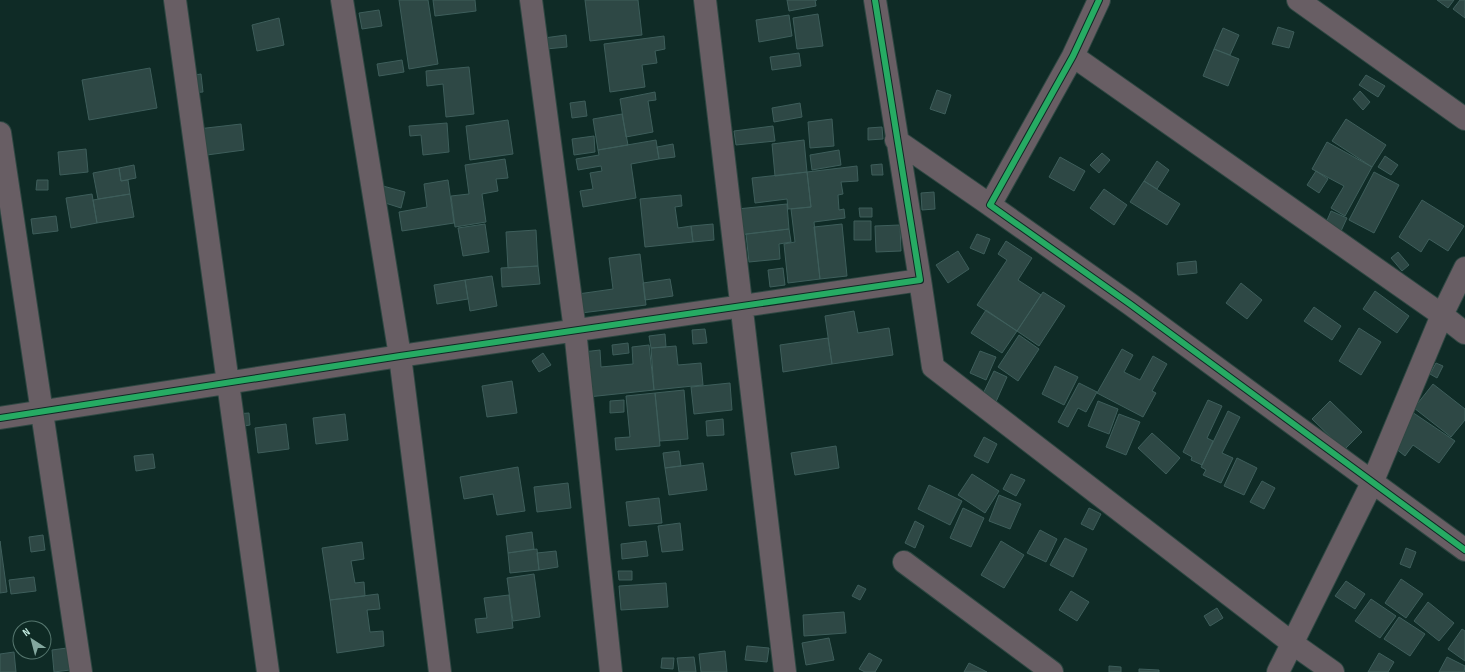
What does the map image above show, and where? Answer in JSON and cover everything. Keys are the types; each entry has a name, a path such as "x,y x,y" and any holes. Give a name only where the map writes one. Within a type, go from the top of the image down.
{"street":[{"path":"175,0 268,672"},
{"path":"342,0 400,356 440,672"},
{"path":"531,0 575,330 611,672"},
{"path":"705,0 785,672"},
{"path":"875,0 933,366 1292,643 1333,672"},
{"path":"990,205 1072,56 1099,0"},
{"path":"1298,0 1465,119"},
{"path":"1072,56 1442,315 1465,333"},
{"path":"0,133 80,672"},
{"path":"896,140 1143,314 1465,550"},
{"path":"1278,672 1372,483 1442,315 1465,268"},
{"path":"0,418 400,356 920,280"},
{"path":"904,562 1052,672"}],"building":[{"path":"399,0 428,0 438,64 409,69"},
{"path":"433,0 475,0 476,11 435,16"},
{"path":"585,0 638,0 642,35 590,41"},
{"path":"787,0 815,0 816,6 789,11"},
{"path":"1437,0 1454,0 1448,8"},
{"path":"1460,0 1465,0 1465,18 1453,9"},
{"path":"379,10 382,26 362,29 359,13"},
{"path":"818,14 823,46 797,49 793,18"},
{"path":"789,15 792,36 759,42 756,20"},
{"path":"279,18 284,45 257,51 252,25"},
{"path":"1278,27 1294,32 1289,48 1272,44"},
{"path":"1223,28 1239,35 1230,55 1214,49"},
{"path":"566,35 567,47 546,49 544,38"},
{"path":"664,36 665,49 655,51 657,63 642,65 645,87 610,92 604,44"},
{"path":"1214,49 1239,59 1228,86 1203,76"},
{"path":"799,53 801,66 772,70 770,57"},
{"path":"402,60 404,72 379,76 377,64"},
{"path":"469,67 474,114 446,117 443,84 427,86 426,71"},
{"path":"150,68 157,108 89,120 82,80"},
{"path":"201,74 203,92 189,93 188,76"},
{"path":"1366,75 1385,86 1378,97 1359,85"},
{"path":"937,90 951,95 945,114 930,109"},
{"path":"1360,91 1370,102 1363,110 1353,99"},
{"path":"655,92 656,100 648,101 653,132 626,137 620,99"},
{"path":"585,101 587,116 572,118 570,103"},
{"path":"800,103 802,117 774,122 772,108"},
{"path":"622,114 628,145 598,150 593,119"},
{"path":"832,119 834,146 810,148 808,122"},
{"path":"1346,119 1386,145 1372,167 1332,141"},
{"path":"508,120 513,154 470,160 466,126"},
{"path":"447,123 449,152 423,155 421,135 410,136 409,126"},
{"path":"241,124 244,150 192,157 189,130"},
{"path":"773,126 775,141 736,145 734,131"},
{"path":"882,127 883,139 868,140 868,128"},
{"path":"594,136 595,152 574,155 572,139"},
{"path":"656,140 659,159 631,164 636,198 583,207 580,191 593,189 590,173 602,171 601,166 578,170 576,159 599,155 598,150"},
{"path":"804,140 807,172 775,176 772,144"},
{"path":"1327,142 1372,167 1345,216 1331,208 1344,186 1312,169"},
{"path":"673,144 675,157 659,159 657,147"},
{"path":"86,149 88,172 60,175 58,152"},
{"path":"839,150 841,165 812,170 810,155"},
{"path":"1102,153 1110,160 1099,173 1090,165"},
{"path":"1385,156 1398,165 1391,175 1378,167"},
{"path":"1060,157 1085,171 1074,191 1049,177"},
{"path":"505,159 508,178 496,179 498,191 482,194 486,222 455,227 451,196 469,194 465,165"},
{"path":"1157,161 1169,170 1157,189 1144,181"},
{"path":"882,164 883,175 872,175 871,165"},
{"path":"134,165 136,178 121,181 119,168"},
{"path":"857,166 858,181 841,182 843,194 838,195 839,210 844,209 845,218 814,222 820,279 788,283 784,244 795,242 791,209 811,207 807,172"},
{"path":"119,168 121,181 128,180 130,194 98,199 93,173"},
{"path":"1316,171 1328,179 1319,193 1307,185"},
{"path":"807,172 811,207 788,209 787,199 755,203 752,178"},
{"path":"1374,172 1399,185 1374,233 1349,220"},
{"path":"37,180 48,180 48,190 36,190"},
{"path":"448,180 454,223 402,231 399,212 427,207 424,184"},
{"path":"1144,181 1180,204 1167,225 1130,202"},
{"path":"383,186 405,192 401,208 379,201"},
{"path":"1104,189 1127,205 1114,225 1090,208"},
{"path":"934,192 935,209 922,210 921,193"},
{"path":"92,194 97,223 71,228 66,198"},
{"path":"130,194 134,217 97,223 93,200"},
{"path":"681,195 682,206 675,207 678,228 691,226 693,242 645,247 640,199"},
{"path":"1422,200 1464,226 1448,251 1429,239 1421,252 1399,237"},
{"path":"787,204 789,229 739,235 737,209"},
{"path":"859,208 872,208 872,217 860,217"},
{"path":"1331,211 1347,218 1341,231 1325,225"},
{"path":"56,216 58,231 33,234 31,219"},
{"path":"854,221 871,221 871,240 854,240"},
{"path":"485,224 489,252 463,256 458,228"},
{"path":"713,224 714,240 693,242 691,226"},
{"path":"842,224 847,276 820,279 814,227"},
{"path":"900,225 901,251 876,252 875,226"},
{"path":"789,229 791,242 779,244 780,259 749,262 746,234"},
{"path":"536,230 538,266 508,268 506,232"},
{"path":"977,234 990,239 984,254 970,248"},
{"path":"1006,241 1032,258 1018,280 1041,295 1017,331 977,305 1007,260 998,254"},
{"path":"958,251 969,269 948,283 936,265"},
{"path":"1398,252 1409,265 1402,271 1391,258"},
{"path":"640,254 646,305 581,313 578,294 613,289 609,258"},
{"path":"1196,261 1197,273 1178,275 1177,263"},
{"path":"538,266 540,284 502,287 501,268"},
{"path":"783,268 785,285 770,287 768,270"},
{"path":"492,276 497,306 470,311 465,280"},
{"path":"670,279 673,296 645,300 643,283"},
{"path":"465,280 468,299 437,304 434,285"},
{"path":"1241,283 1262,300 1247,319 1226,303"},
{"path":"1375,291 1409,316 1397,333 1363,309"},
{"path":"1043,292 1065,306 1039,346 1017,331"},
{"path":"1314,307 1341,326 1332,340 1304,321"},
{"path":"986,310 1017,331 1002,353 971,333"},
{"path":"854,311 858,333 889,328 893,355 832,364 825,316"},
{"path":"1359,328 1381,342 1361,375 1339,361"},
{"path":"705,329 707,343 693,344 692,330"},
{"path":"665,334 666,347 651,348 649,336"},
{"path":"1019,335 1039,349 1018,381 998,367"},
{"path":"828,338 832,364 783,372 780,345"},
{"path":"628,343 629,353 613,355 612,345"},
{"path":"649,345 654,390 588,397 583,352 600,350 601,367 633,364 632,347"},
{"path":"676,346 678,365 701,363 703,385 654,390 651,348"},
{"path":"1122,349 1133,355 1124,372 1140,380 1153,356 1167,364 1152,391 1156,393 1143,417 1097,393"},
{"path":"980,351 996,357 986,380 970,373"},
{"path":"543,353 551,365 539,372 532,361"},
{"path":"1436,363 1443,366 1437,378 1430,374"},
{"path":"1055,366 1078,377 1064,405 1042,394"},
{"path":"994,371 1007,377 995,404 981,398"},
{"path":"512,381 517,413 487,417 482,386"},
{"path":"730,383 732,410 694,414 691,387"},
{"path":"1079,383 1097,392 1086,412 1078,408 1068,427 1058,422"},
{"path":"1433,384 1465,409 1465,420 1451,437 1414,408"},
{"path":"684,390 688,439 660,441 655,393"},
{"path":"655,393 660,446 616,450 615,438 630,437 626,396"},
{"path":"624,400 624,412 610,413 610,401"},
{"path":"1208,400 1222,406 1207,438 1213,441 1202,465 1191,460 1192,457 1183,452"},
{"path":"1098,401 1118,409 1109,434 1088,426"},
{"path":"1330,401 1362,432 1344,450 1312,419"},
{"path":"1228,411 1240,417 1222,453 1233,458 1221,483 1203,475 1206,470 1201,467"},
{"path":"1412,412 1455,441 1439,463 1413,445 1405,456 1395,448"},
{"path":"249,413 250,425 238,427 236,414"},
{"path":"345,414 348,440 316,444 313,418"},
{"path":"1119,414 1140,422 1126,455 1106,447"},
{"path":"723,419 724,435 707,436 706,421"},
{"path":"286,424 289,449 258,453 255,428"},
{"path":"1152,433 1180,458 1166,474 1138,448"},
{"path":"984,437 997,444 988,463 974,456"},
{"path":"836,446 839,468 795,475 791,453"},
{"path":"679,451 681,466 665,468 663,453"},
{"path":"153,454 155,468 136,471 134,456"},
{"path":"1237,458 1257,468 1244,495 1224,486"},
{"path":"703,463 707,490 669,495 665,468"},
{"path":"518,467 525,511 497,515 493,494 464,499 460,477"},
{"path":"972,474 999,491 985,513 958,495"},
{"path":"1011,474 1025,480 1016,496 1003,489"},
{"path":"1262,481 1275,488 1264,509 1250,502"},
{"path":"568,483 571,508 537,512 534,487"},
{"path":"929,485 962,501 950,525 918,509"},
{"path":"999,495 1021,504 1010,529 989,521"},
{"path":"659,498 662,523 629,526 626,502"},
{"path":"963,508 984,518 971,547 950,538"},
{"path":"1089,508 1101,514 1093,530 1081,524"},
{"path":"915,521 924,526 915,548 905,543"},
{"path":"680,523 683,550 662,552 658,526"},
{"path":"1040,530 1057,539 1046,562 1027,553"},
{"path":"532,532 534,549 508,553 506,536"},
{"path":"43,535 45,550 31,552 29,537"},
{"path":"1065,538 1087,549 1073,577 1050,565"},
{"path":"0,541 7,592 0,593"},
{"path":"646,541 648,556 622,559 621,544"},
{"path":"1001,541 1024,555 1004,588 981,575"},
{"path":"362,542 364,559 351,561 355,583 364,582 365,596 330,600 322,548"},
{"path":"1406,548 1416,552 1410,568 1400,564"},
{"path":"537,549 539,570 510,573 508,553"},
{"path":"556,551 558,567 539,570 537,553"},
{"path":"618,571 632,571 632,580 619,580"},
{"path":"534,574 540,617 513,621 507,578"},
{"path":"34,577 36,591 11,594 9,580"},
{"path":"1401,579 1423,594 1406,618 1385,603"},
{"path":"1346,581 1365,594 1355,609 1335,596"},
{"path":"666,583 668,607 621,610 619,586"},
{"path":"858,585 866,589 860,600 852,596"},
{"path":"1071,591 1089,602 1077,621 1059,610"},
{"path":"378,594 380,609 367,610 370,632 383,631 384,646 337,653 330,600"},
{"path":"509,595 513,628 477,633 475,619 487,618 484,598"},
{"path":"1371,599 1396,616 1380,638 1355,621"},
{"path":"1428,602 1454,623 1439,641 1414,621"},
{"path":"1217,608 1223,618 1210,626 1204,616"},
{"path":"844,612 846,633 804,636 803,615"},
{"path":"1399,617 1425,634 1410,656 1384,639"},
{"path":"1462,629 1465,631 1465,661 1448,649"},
{"path":"829,638 834,660 806,665 802,643"},
{"path":"747,646 769,648 767,662 745,660"},
{"path":"67,648 70,670 54,672 52,650"},
{"path":"725,651 727,672 701,672 699,654"},
{"path":"12,652 12,660 15,660 16,672 0,672 0,654"},
{"path":"869,653 882,660 875,672 865,672 859,669"},
{"path":"1379,653 1394,662 1388,672 1368,672"},
{"path":"694,657 696,672 679,672 677,658"},
{"path":"1447,657 1465,666 1464,672 1439,672"},
{"path":"662,658 674,658 673,669 661,668"},
{"path":"969,663 987,672 964,672"},
{"path":"1109,666 1121,667 1121,672 1109,672"},
{"path":"1139,669 1159,670 1159,672 1139,672"}],"cycle path":[{"path":"0,418 400,356 920,280 875,0"},
{"path":"1099,0 1073,56 990,205 1130,304 1465,550"}]}
